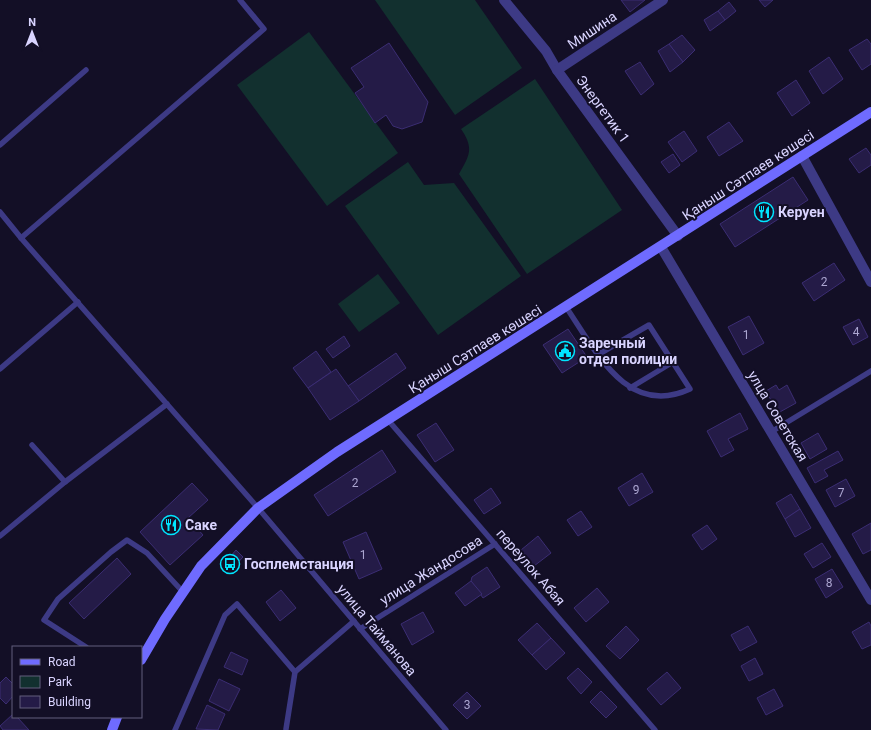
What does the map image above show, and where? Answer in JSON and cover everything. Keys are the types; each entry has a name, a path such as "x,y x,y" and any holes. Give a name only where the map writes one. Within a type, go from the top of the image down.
{"street":[{"name":"Энергетик 1","path":"506,0 546,51 557,70 678,236"},
{"name":"Мишина","path":"557,70 663,0"},
{"name":"Қаныш Сәтпаев көшесі","path":"142,658 165,619 201,566 258,508 337,452 662,247 871,112"},
{"path":"802,156 871,282"},
{"name":"улца Советская","path":"662,247 871,600"},
{"path":"113,730 117,718"}],"lane":[{"path":"21,238 264,29 240,0"},
{"path":"0,145 86,70"},
{"name":"улица Тайманова","path":"1,214 258,508 446,730"},
{"path":"0,368 78,302"},
{"path":"566,308 599,354 619,378 630,388 640,393 663,397 679,394 690,389 649,325 599,354"},
{"path":"630,388 673,362"},
{"path":"772,432 871,371"},
{"path":"0,536 65,482 167,404"},
{"name":"переулок Абая","path":"388,420 655,730"},
{"path":"32,444 65,482"},
{"path":"84,646 44,620 58,599 111,552 127,540 147,553 183,592"},
{"name":"улица Жандосова","path":"360,628 495,544"},
{"path":"175,730 225,615 237,604 295,672"},
{"path":"286,729 295,672 354,621"}],"green space":[{"path":"375,0 475,0 522,68 455,115"},
{"path":"309,32 398,153 327,206 237,85"},
{"path":"535,79 622,210 527,274 459,174 466,162 469,152 468,141 461,129"},
{"path":"408,162 424,185 454,183 521,276 438,335 345,206"},
{"path":"378,274 400,303 359,332 338,304"}],"building":[{"path":"621,0 645,0 630,12"},
{"path":"759,0 773,0 765,7"},
{"path":"729,2 736,11 725,20 718,11"},
{"path":"718,11 725,20 710,31 704,20"},
{"path":"682,35 695,50 683,62 669,44"},
{"path":"867,39 871,44 871,64 862,70 849,50"},
{"path":"389,43 428,102 422,122 402,129 393,126 386,115 375,123 355,93 364,87 351,68"},
{"path":"669,44 683,62 670,72 658,51"},
{"path":"829,57 843,79 823,94 809,71"},
{"path":"640,62 654,84 641,95 625,71"},
{"path":"796,80 810,103 792,116 777,93"},
{"path":"729,122 743,141 719,156 707,137"},
{"path":"684,131 697,151 682,162 668,142"},
{"path":"866,148 871,155 871,165 859,173 849,159"},
{"path":"673,154 680,165 669,173 661,162"},
{"name":"Керуен","path":"793,177 808,200 735,247 720,224"},
{"path":"834,263 845,280 814,301 802,283"},
{"path":"749,316 764,343 743,355 728,327"},
{"path":"859,319 868,337 853,345 843,327"},
{"name":"Заречный отдел полиции","path":"568,329 587,357 562,373 543,345"},
{"path":"344,336 350,346 333,358 326,349"},
{"path":"316,351 331,372 308,388 293,368"},
{"path":"396,353 406,368 359,401 348,386"},
{"path":"336,369 359,401 330,420 308,388"},
{"path":"776,385 779,390 787,385 796,403 778,413 766,391"},
{"path":"740,413 748,429 728,439 734,450 721,457 707,431"},
{"path":"436,423 454,450 435,462 417,435"},
{"path":"818,433 827,449 810,459 801,443"},
{"path":"382,450 396,472 328,516 314,495"},
{"path":"838,451 843,460 824,470 828,476 815,483 807,468"},
{"path":"642,473 653,492 629,506 618,488"},
{"path":"846,479 855,496 835,507 826,490"},
{"name":"Саке","path":"192,483 208,500 188,518 203,535 170,565 140,532"},
{"path":"491,488 501,503 484,514 474,500"},
{"path":"791,494 800,509 785,519 776,503"},
{"path":"800,509 811,528 795,537 785,519"},
{"path":"581,511 592,527 578,536 567,520"},
{"path":"871,523 871,550 863,554 852,534"},
{"path":"707,525 717,539 702,550 692,535"},
{"path":"366,532 382,569 359,579 343,542"},
{"path":"538,536 551,553 534,566 521,550"},
{"path":"822,543 831,557 813,568 804,554"},
{"path":"236,550 243,557 232,569 225,563"},
{"path":"117,558 131,574 84,619 69,603"},
{"path":"487,567 500,587 483,598 471,581 472,577"},
{"path":"832,569 843,587 826,598 815,579"},
{"path":"471,581 482,594 465,606 455,593"},
{"path":"597,588 609,602 586,622 574,608"},
{"path":"281,590 296,608 280,621 266,602"},
{"path":"423,612 434,632 412,645 401,624"},
{"path":"869,622 871,626 871,645 862,649 852,632"},
{"path":"537,623 551,638 532,655 518,640"},
{"path":"626,626 639,640 620,659 606,646"},
{"path":"748,626 757,642 740,651 731,635"},
{"path":"551,638 565,653 546,670 532,655"},
{"path":"231,652 248,660 242,675 224,667"},
{"path":"755,658 763,674 749,681 741,666"},
{"path":"578,668 592,682 581,694 567,678"},
{"path":"667,672 681,688 661,705 647,689"},
{"path":"6,677 12,683 12,697 6,704 0,698 0,683"},
{"path":"219,679 240,689 229,711 209,701"},
{"path":"774,689 783,706 766,715 757,698"},
{"path":"601,691 617,707 606,718 590,702"},
{"path":"467,692 481,706 467,719 453,705"},
{"path":"207,705 225,714 218,730 196,729"},
{"path":"12,715 12,718 18,718 29,730 3,730 0,726"}],"place":[{"name":"Керуен","path":"764,212"},
{"name":"Заречный отдел полиции","path":"565,351"},
{"name":"Саке","path":"171,525"},
{"name":"Госплемстанция","path":"230,564"}]}
